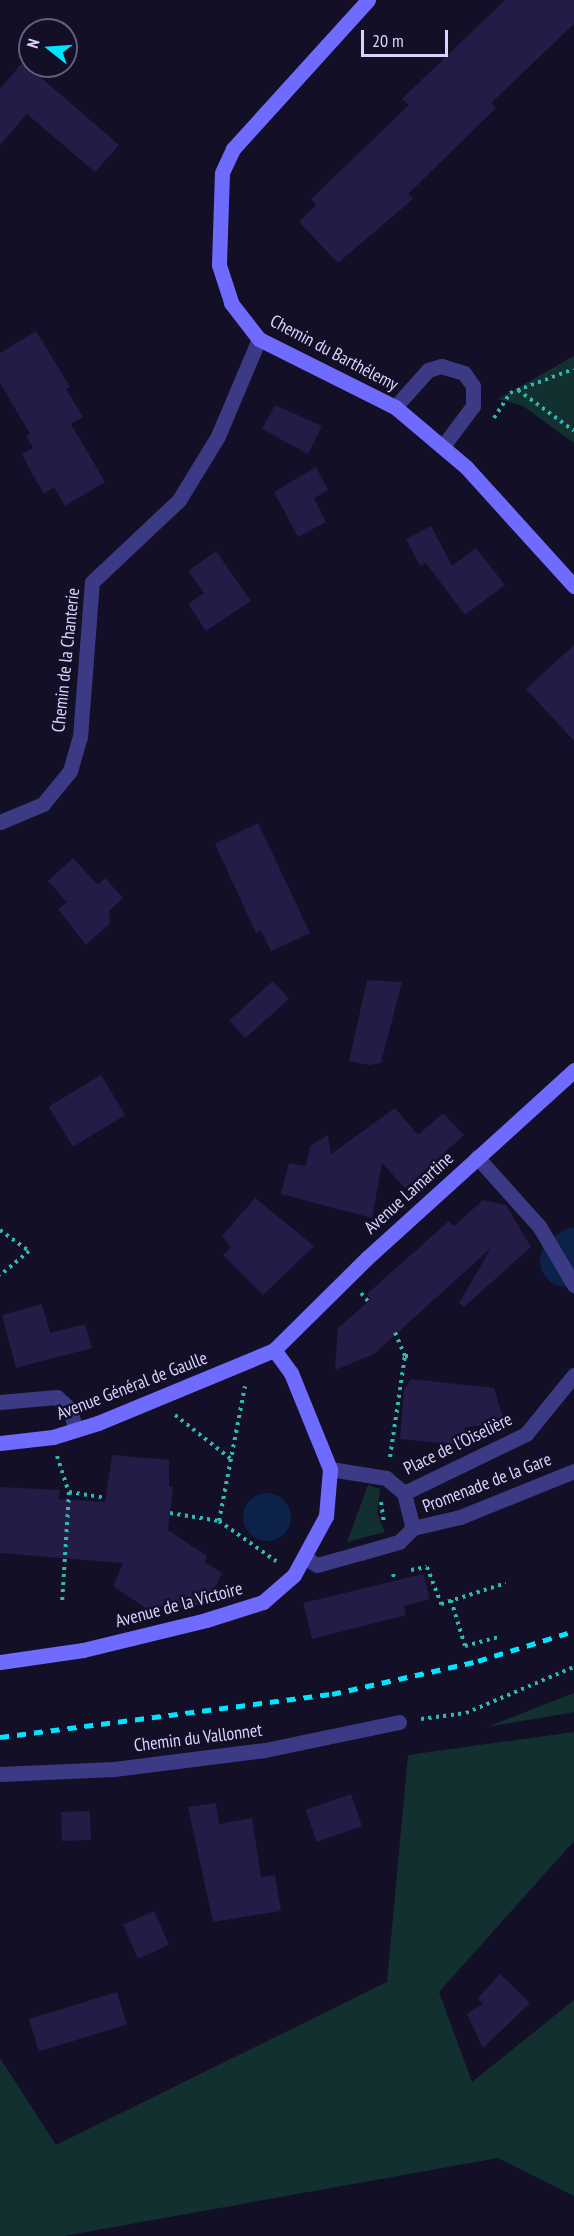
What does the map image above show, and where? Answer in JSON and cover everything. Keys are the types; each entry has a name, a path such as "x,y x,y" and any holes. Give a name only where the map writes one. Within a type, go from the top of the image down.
{"street":[{"name":"Chemin du Barthélemy","path":"368,0 233,148 222,172 219,265 231,303 259,339 395,407 443,446 574,586"},
{"name":"Chemin de la Chanterie","path":"0,822 44,804 70,771 80,737 92,582 179,500 218,436 259,339"},
{"path":"395,407 423,373 450,367 464,373 472,386 469,417 443,446"},
{"name":"Avenue Lamartine","path":"274,1350 477,1157 574,1070"},
{"path":"477,1157 539,1226 574,1286"},
{"name":"Avenue Général de Gaulle","path":"0,1443 76,1430 274,1350"},
{"name":"Avenue de la Victoire","path":"0,1662 82,1650 262,1602 305,1558 326,1516 330,1469 291,1373 274,1350"},
{"name":"Place de l'Oiselière","path":"404,1493 526,1434 574,1375"},
{"path":"0,1402 57,1397 69,1408 76,1430"},
{"path":"305,1558 317,1565 360,1554 399,1542 413,1527 404,1493 386,1478 330,1469"},
{"name":"Promenade de la Gare","path":"413,1527 451,1520 574,1471"},
{"name":"Chemin du Vallonnet","path":"0,1774 114,1769 265,1750 399,1722"}],"path":[{"path":"493,420 510,393 574,369"},
{"path":"518,390 574,431"},
{"path":"0,1230 29,1251 0,1275"},
{"path":"390,1464 405,1356 395,1332"},
{"path":"405,1356 413,1356"},
{"path":"219,1521 243,1395"},
{"path":"175,1415 231,1459"},
{"path":"57,1459 69,1492 62,1603"},
{"path":"383,1491 379,1508 391,1533"},
{"path":"69,1492 105,1498"},
{"path":"170,1513 219,1521 282,1566"},
{"path":"411,1570 427,1567 441,1604 506,1583"},
{"path":"451,1600 465,1646 500,1637"},
{"path":"399,1722 466,1713 574,1667"}],"green space":[{"path":"574,356 574,443 523,406 498,399"},
{"path":"368,1485 380,1489 377,1513 385,1532 347,1542"},
{"path":"574,1693 574,1712 487,1727"},
{"path":"574,1732 574,1841 439,1992 472,2082 574,2000 574,2196 498,2158 64,2236 0,2236 0,2058 56,2145 387,1982 408,1755"}],"water":[{"path":"262,1493 272,1493 284,1500 291,1512 291,1522 284,1534 272,1541 262,1541 247,1530 243,1522 243,1512 254,1497"}],"building":[{"path":"505,0 574,0 574,24 491,103 496,108 408,194 413,199 338,263 299,222 316,205 311,199 409,105 402,99"},
{"path":"18,68 18,78 42,78 119,145 95,172 27,114 0,145 0,89"},
{"path":"36,331 70,387 66,389 83,417 71,424 105,482 65,506 54,487 44,494 31,472 22,454 33,448 26,436 30,434 0,383 0,353"},
{"path":"275,405 322,426 308,454 262,429"},
{"path":"316,467 328,490 314,498 326,522 298,537 274,492"},
{"path":"431,526 452,566 476,548 505,585 465,615 426,563 420,566 406,539"},
{"path":"216,551 251,601 206,631 188,604 204,593 188,571"},
{"path":"574,645 574,741 526,689"},
{"path":"258,823 310,933 271,951 261,930 256,933 215,844"},
{"path":"73,858 98,885 105,878 123,898 109,911 110,923 86,945 58,909 67,902 48,881"},
{"path":"367,980 402,982 381,1063 369,1065 349,1061"},
{"path":"273,981 289,999 245,1038 229,1020"},
{"path":"101,1075 125,1115 73,1147 49,1106"},
{"path":"395,1108 418,1135 443,1113 464,1135 405,1188 382,1163 372,1218 281,1194 289,1163 306,1166 310,1146 328,1135 331,1154"},
{"path":"255,1198 314,1246 263,1295 223,1255 231,1247 222,1236"},
{"path":"483,1200 506,1205 531,1247 464,1307 459,1303 491,1248 374,1354 335,1370 338,1328 371,1299 367,1294 449,1221 454,1226"},
{"path":"42,1304 50,1333 85,1324 92,1348 16,1368 2,1315"},
{"path":"411,1379 494,1388 505,1424 465,1427 462,1445 400,1439 404,1390"},
{"path":"112,1455 169,1460 169,1486 173,1487 168,1530 207,1556 205,1562 222,1573 208,1603 180,1608 165,1601 156,1615 113,1586 123,1563 0,1553 0,1487 60,1490 59,1499 105,1502"},
{"path":"423,1574 430,1599 404,1606 406,1615 312,1639 303,1603"},
{"path":"351,1794 362,1826 317,1842 306,1810"},
{"path":"216,1803 219,1824 252,1818 261,1877 275,1875 281,1911 213,1922 188,1807"},
{"path":"90,1811 91,1840 62,1841 61,1812"},
{"path":"154,1911 169,1945 138,1959 123,1925"},
{"path":"500,1974 530,2003 483,2048 467,2014 483,2004 478,1998"},
{"path":"117,1992 127,2025 39,2051 29,2019"}],"waterway":[{"path":"566,1261 574,1254"}],"railway":[{"path":"0,1737 332,1694 478,1661 574,1631"}]}
